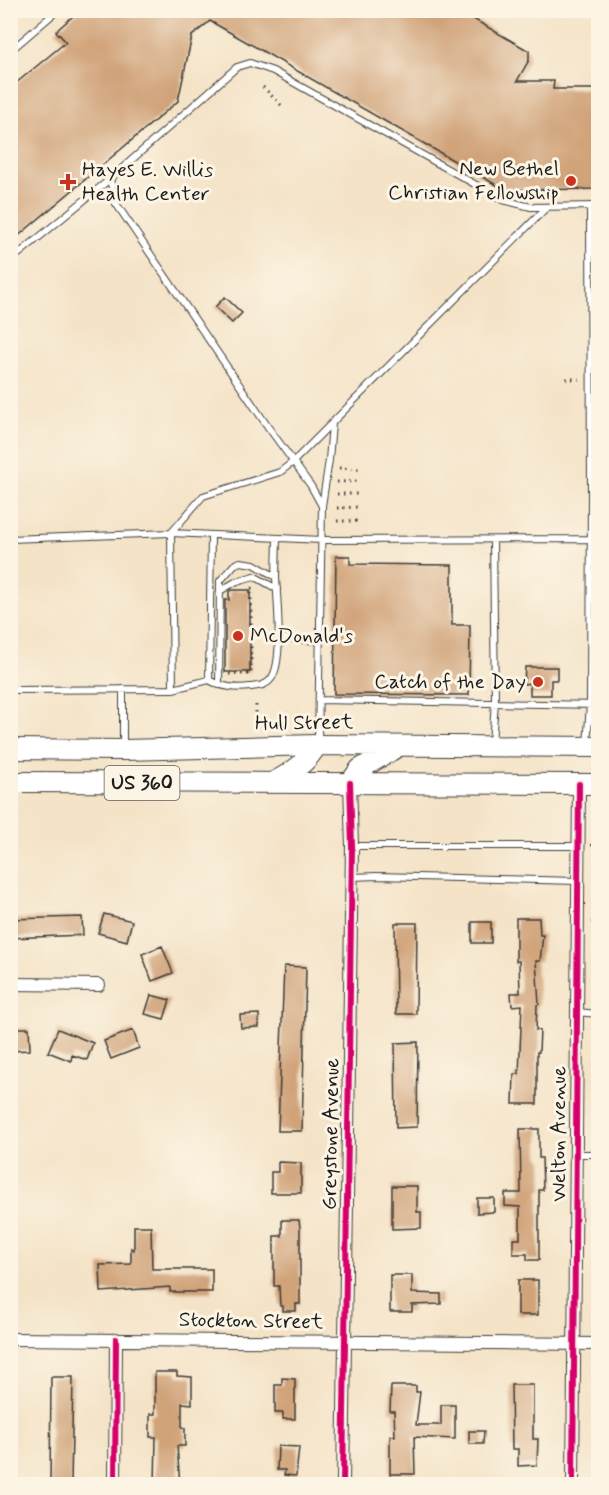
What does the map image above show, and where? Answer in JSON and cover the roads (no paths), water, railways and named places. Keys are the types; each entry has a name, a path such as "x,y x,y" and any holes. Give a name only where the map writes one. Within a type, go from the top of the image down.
{"main road":[{"name":"Hull Street","path":"10,749 123,750 317,745 593,747"},
{"path":"272,783 298,768 311,756 317,745"},
{"path":"350,783 360,769 399,746"},
{"name":"US 360","path":"10,782 592,785"}],"street":[{"name":"Greystone Avenue","path":"343,1485 352,846 350,783"},
{"name":"Welton Avenue","path":"573,1485 577,846 592,785"},
{"path":"10,984 99,985"},
{"name":"Stockton Street","path":"10,1339 598,1344"},
{"path":"115,1485 116,1339"}],"lane":[{"path":"10,51 58,10"},
{"path":"10,261 110,179 237,67 250,63 273,71 502,200 531,207 598,206"},
{"path":"110,179 115,202 311,486 322,506"},
{"path":"590,206 595,497 591,539 590,704 593,747"},
{"path":"173,689 171,533 203,496 280,472 293,462 547,207"},
{"path":"317,745 321,641 322,506 332,424"},
{"path":"10,539 171,533 322,540 591,539"},
{"path":"209,680 211,535"},
{"path":"10,690 173,689 209,680 219,686 246,687 266,684 273,678 277,666 279,638 277,538"},
{"path":"492,747 495,702 493,540"},
{"path":"219,686 220,582 234,565 240,562 254,564 276,577"},
{"path":"591,572 598,572"},
{"path":"220,591 237,581 254,576 277,589"},
{"path":"279,638 321,641"},
{"path":"123,689 123,750"},
{"path":"319,700 598,705"},
{"path":"352,846 577,846"},
{"path":"351,877 577,881"},
{"path":"577,1012 598,1014"},
{"path":"576,1154 593,1154 598,1147"}],"place":[{"name":"New Bethel Christian Fellowship","path":"571,181"},
{"name":"Hayes E. Willis Health Center","path":"68,182"},
{"name":"McDonald's","path":"238,636"},
{"name":"Catch of the Day","path":"538,682"}]}
